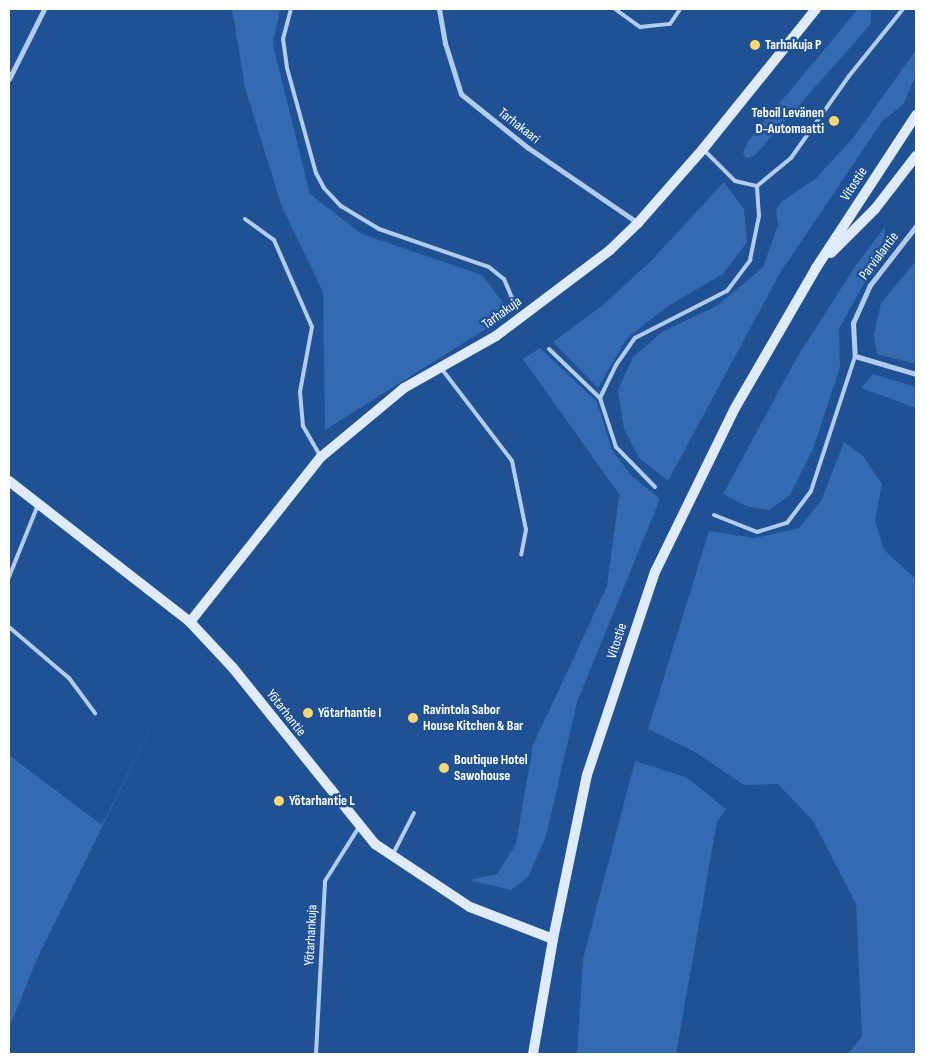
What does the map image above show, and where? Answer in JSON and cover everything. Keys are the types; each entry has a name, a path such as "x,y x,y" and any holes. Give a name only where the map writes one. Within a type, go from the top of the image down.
{"street":[{"path":"9,79 44,9"},
{"name":"Tarhakaari","path":"439,9 445,43 461,94 528,147 638,223"},
{"name":"Tarhakuja","path":"190,622 321,458 404,388 496,336 610,250 638,223 703,149 816,9"},
{"name":"Vitostie","path":"533,1054 553,939 587,775 655,572 734,408 816,268 916,115"},
{"name":"Vitostie","path":"816,268 875,209 916,156"},
{"name":"Parvialantie","path":"855,356 854,323 870,285 916,226"},
{"path":"855,356 916,374"},
{"name":"Yötarhantie","path":"9,481 190,622 233,668 359,828 391,858 470,907 553,939"}],"lane":[{"path":"291,9 283,39 287,68 316,173 324,188 342,206 379,228 489,267 504,279 516,307"},
{"path":"616,9 640,27 670,24 680,9"},
{"path":"757,186 791,158 849,76 902,9"},
{"path":"703,149 735,181 757,186"},
{"path":"600,398 616,365 635,338 727,291 733,283 750,260 759,216 757,186"},
{"path":"245,219 274,240 312,327 300,392 303,426 321,458"},
{"path":"549,349 600,398 616,447 655,487"},
{"path":"714,515 757,532 787,524 811,491 855,356"},
{"path":"440,367 512,461 526,530 521,555"},
{"path":"9,577 39,503"},
{"path":"9,627 69,678 95,713"},
{"path":"391,858 414,813"},
{"name":"Yötarhankuja","path":"316,1054 325,881 359,828"}],"shaded area":[{"path":"232,9 280,9 273,44 310,194 362,234 482,275 511,313 325,430 323,292 282,207 245,88"},
{"path":"858,9 871,10 871,24 754,156 746,158 743,153 748,141"},
{"path":"916,50 916,75 903,105 883,120 780,273 668,481 639,458 624,429 618,390 633,357 662,332 718,305 763,267 778,225 776,210 781,202 815,179 853,138"},
{"path":"724,182 744,209 747,242 723,274 671,304 627,338 598,388 553,342 603,305 651,261"},
{"path":"885,227 884,247 839,329 840,367 813,449 790,495 769,510 746,506 723,494 796,359 856,265"},
{"path":"916,261 916,364 877,354 874,335 881,303"},
{"path":"540,348 597,402 612,450 631,475 660,499 577,702 546,836 528,877 511,890 469,880 497,874 516,844 533,745 607,586 619,496 621,497 523,359"},
{"path":"873,374 916,387 916,408 861,388"},
{"path":"844,442 863,456 882,484 875,520 884,550 916,579 916,1054 848,1054 862,1036 856,904 813,821 778,784 744,785 695,752 648,729 709,531 755,538 799,528 821,501"},
{"path":"177,675 37,959 9,1028 9,755 102,825"},
{"path":"635,761 686,777 726,809 717,822 676,1054 577,1054 583,959"}],"place":[{"name":"Tarhakuja P","path":"755,45"},
{"name":"Teboil Levänen D-Automaatti","path":"834,121"},
{"name":"Yötarhantie I","path":"308,713"},
{"name":"Ravintola Sabor House Kitchen & Bar","path":"413,718"},
{"name":"Boutique Hotel Sawohouse","path":"444,768"},
{"name":"Yötarhantie L","path":"279,801"}]}
